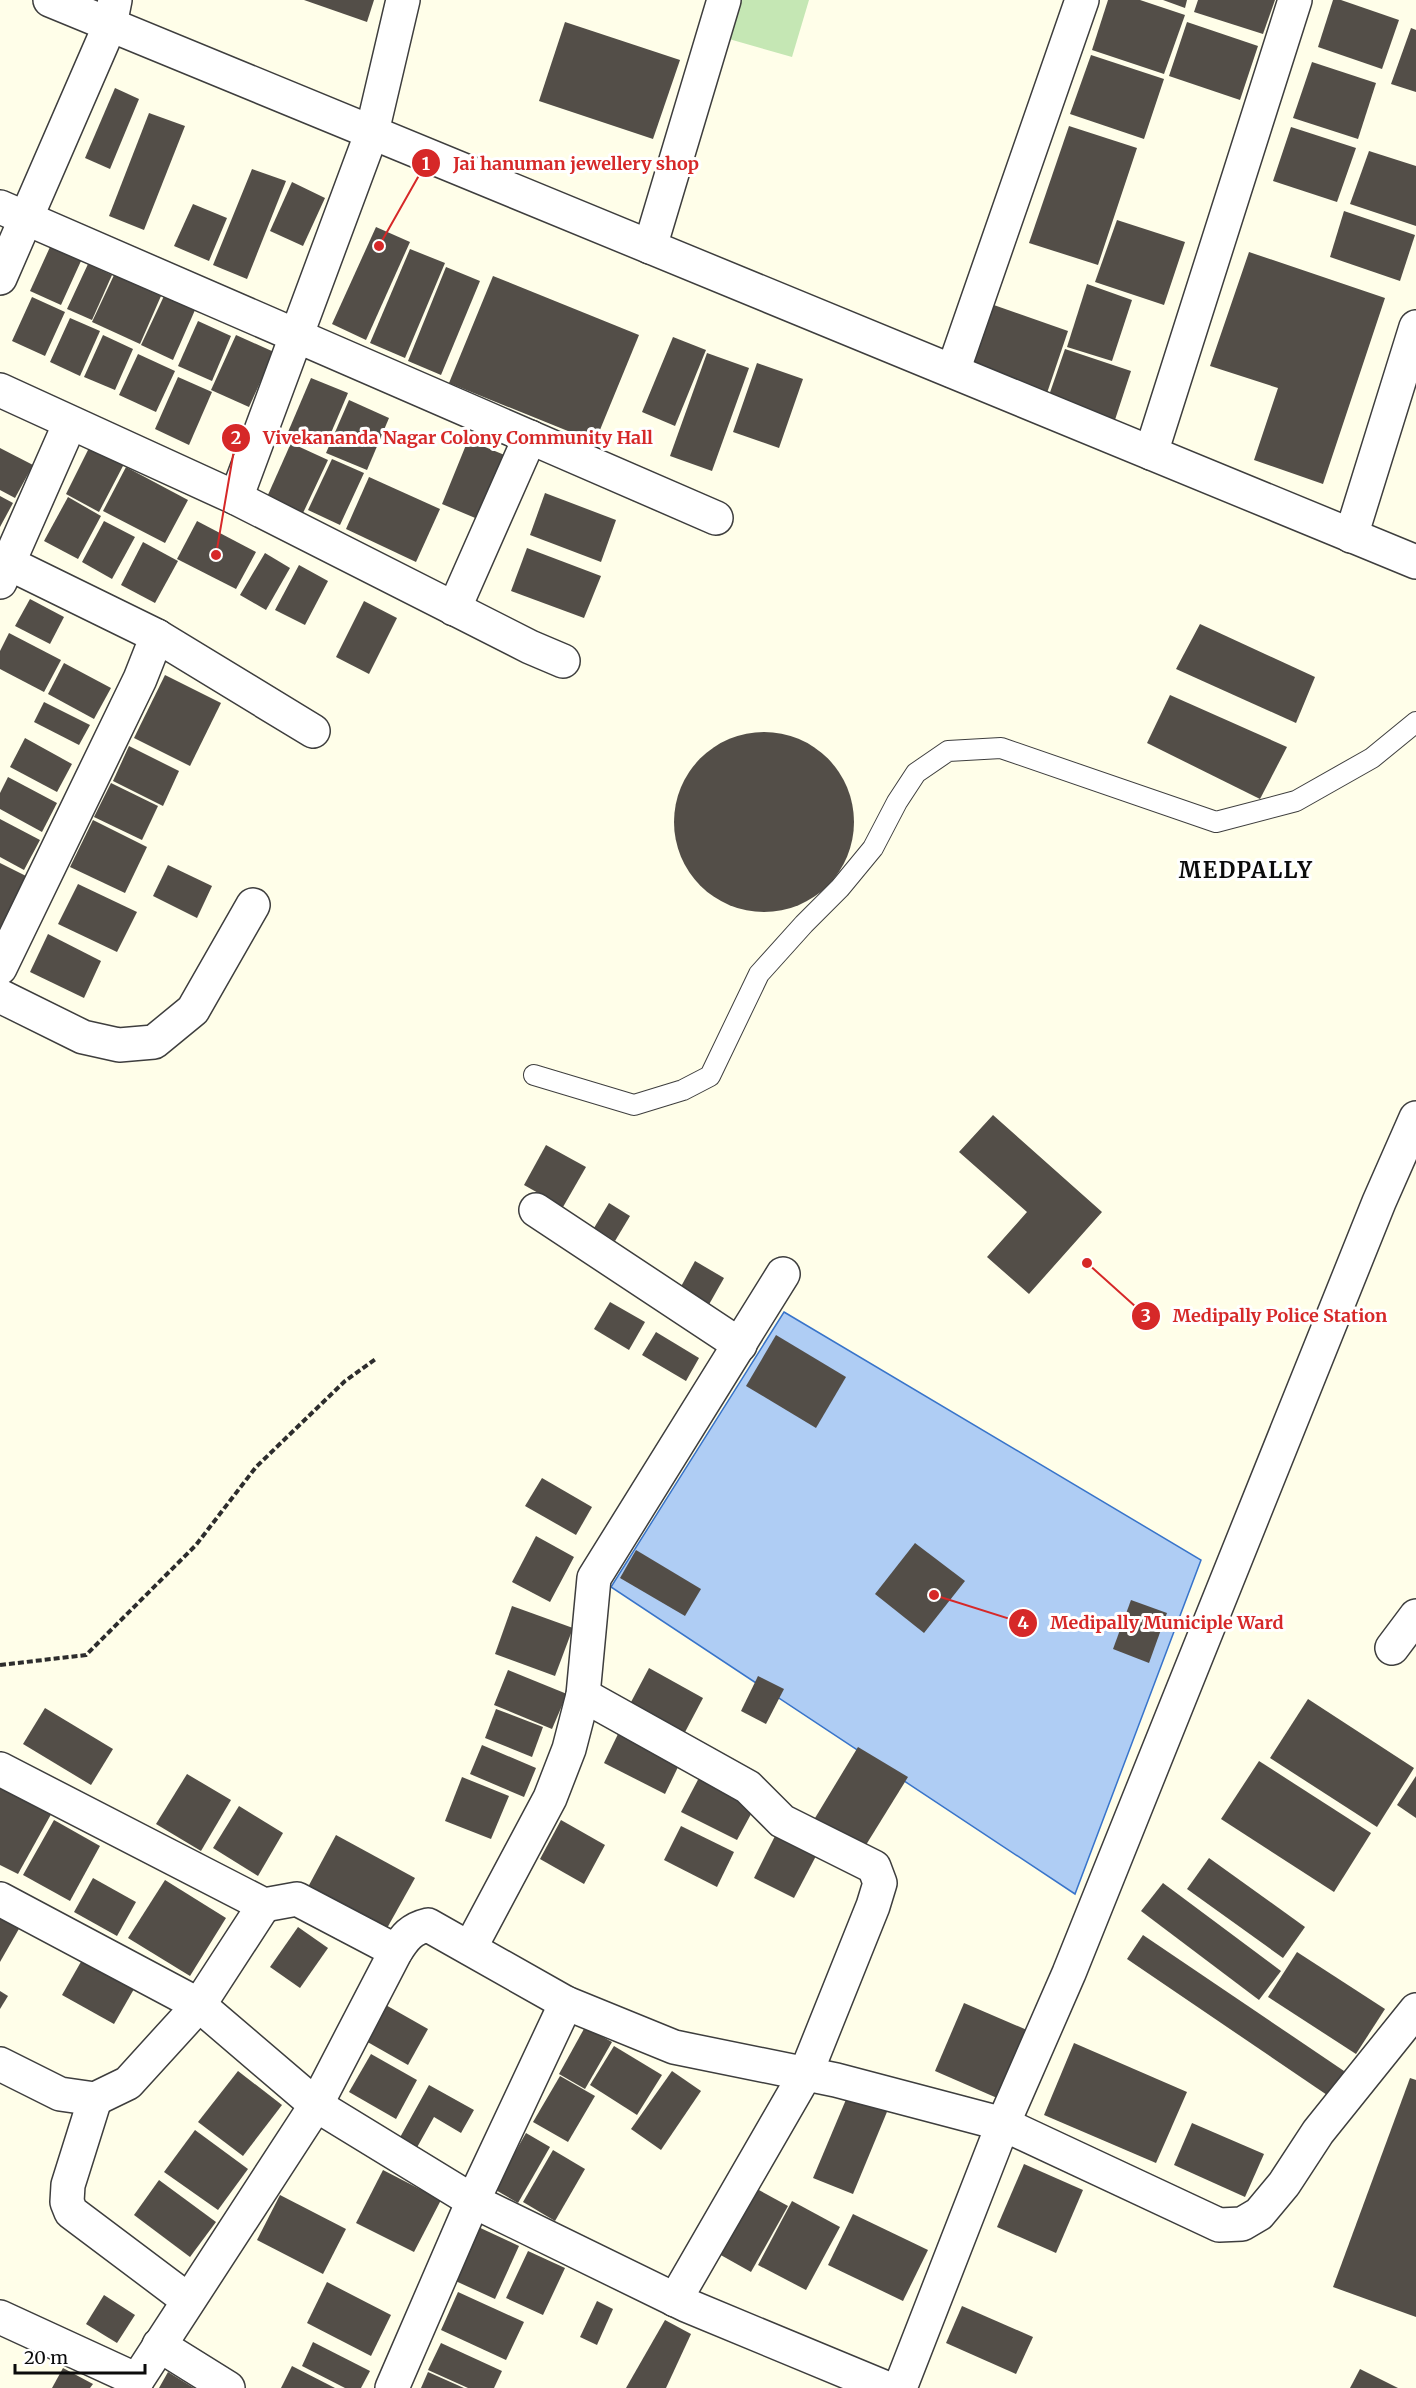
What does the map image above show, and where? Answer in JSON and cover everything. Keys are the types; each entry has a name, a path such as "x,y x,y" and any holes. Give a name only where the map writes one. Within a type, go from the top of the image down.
{"street":[{"path":"50,0 113,12 372,132 1416,562"},
{"path":"236,498 372,132 403,0"},
{"path":"650,247 724,0"},
{"path":"953,372 1082,0"},
{"path":"1150,453 1295,0"},
{"path":"0,278 13,212 113,12"},
{"path":"13,212 716,519"},
{"path":"1351,536 1416,327"},
{"path":"0,390 236,498 562,661"},
{"path":"70,423 4,573 157,636 313,731"},
{"path":"454,609 530,437"},
{"path":"0,968 140,679 157,636"},
{"path":"0,996 82,1036 119,1045 154,1042 193,1010 253,905"},
{"path":"900,2388 1003,2124 1069,1973 1379,1202 1416,1118"},
{"path":"536,1210 740,1345"},
{"path":"470,1948 550,1798 569,1749 583,1695 594,1578 783,1274"},
{"path":"1392,1648 1416,1616"},
{"path":"583,1695 748,1787 782,1821 874,1867 880,1883 873,1906 806,2073 675,2300"},
{"path":"0,1769 264,1905 297,1899 396,1951"},
{"path":"0,1899 199,2005 316,2105 473,2201 675,2300 886,2388"},
{"path":"0,2064 60,2094 95,2099 128,2083 199,2005 264,1905"},
{"path":"0,2317 135,2384 316,2105 396,1951 407,1935 418,1927 428,1925 566,2003 674,2048 806,2073 1003,2124 1219,2225 1242,2224 1259,2214 1284,2184 1318,2132 1416,2010"},
{"path":"392,2388 473,2201 566,2003"},
{"path":"95,2099 68,2185 67,2202 72,2212 188,2300"},
{"path":"159,2345 228,2388"}],"lane":[{"path":"534,1075 634,1105 683,1090 710,1076 728,1043 759,974 840,888 873,849 897,802 916,773 948,750 1001,748 1216,822 1296,801 1372,758 1416,722"}],"path":[{"path":"0,1665 86,1655 195,1545 256,1467 345,1381 376,1358"}],"green space":[{"path":"725,0 809,0 792,57 715,35"}],"water":[{"path":"784,1312 1201,1560 1075,1894 611,1587"}],"building":[{"path":"304,0 374,0 367,22"},
{"path":"1108,0 1140,0 1185,15 1164,74 1092,50"},
{"path":"1163,0 1187,0 1185,8"},
{"path":"1198,0 1275,0 1263,34 1194,12"},
{"path":"1333,0 1341,0 1399,20 1382,69 1318,47"},
{"path":"565,22 680,60 653,139 539,101"},
{"path":"1187,22 1258,46 1240,100 1169,76"},
{"path":"1411,28 1416,30 1416,92 1391,84"},
{"path":"1091,55 1164,79 1144,139 1070,114"},
{"path":"1312,62 1376,83 1358,139 1293,118"},
{"path":"115,88 139,99 110,169 85,158"},
{"path":"149,113 185,126 144,230 109,216"},
{"path":"1069,126 1137,148 1098,265 1029,243"},
{"path":"1291,127 1356,148 1337,202 1273,181"},
{"path":"1369,151 1416,166 1416,226 1350,204"},
{"path":"252,169 286,181 247,279 213,265"},
{"path":"292,182 325,198 303,246 270,231"},
{"path":"193,204 227,218 209,261 174,246"},
{"path":"1344,211 1415,235 1400,281 1330,257"},
{"path":"1117,220 1185,242 1164,305 1095,282"},
{"path":"376,227 410,242 366,340 332,324"},
{"path":"50,247 81,261 61,305 30,291"},
{"path":"410,249 445,263 405,358 370,343"},
{"path":"1249,252 1385,298 1323,484 1254,460 1278,388 1210,366"},
{"path":"88,264 112,275 92,320 67,309"},
{"path":"446,267 480,281 441,375 408,361"},
{"path":"114,275 161,296 140,344 92,322"},
{"path":"493,276 639,335 595,442 449,383"},
{"path":"1087,284 1132,300 1112,361 1067,347"},
{"path":"164,296 195,310 173,360 141,345"},
{"path":"32,297 65,312 45,356 12,341"},
{"path":"991,304 1068,331 1047,393 962,362"},
{"path":"70,318 100,331 80,376 50,362"},
{"path":"198,321 231,336 212,381 178,366"},
{"path":"103,335 133,349 115,390 84,377"},
{"path":"236,335 274,352 249,407 211,390"},
{"path":"673,337 706,350 675,426 642,412"},
{"path":"1065,349 1131,371 1112,429 1045,407"},
{"path":"707,353 749,368 712,471 670,456"},
{"path":"138,354 175,371 156,412 119,395"},
{"path":"757,363 803,379 779,448 733,432"},
{"path":"178,377 212,392 189,445 155,429"},
{"path":"311,378 348,393 325,447 288,432"},
{"path":"349,400 389,418 367,470 326,453"},
{"path":"468,440 507,456 480,520 442,504"},
{"path":"291,443 328,460 303,513 267,497"},
{"path":"90,446 124,464 99,512 66,494"},
{"path":"0,448 33,465 15,498 0,490"},
{"path":"332,459 364,473 340,525 308,510"},
{"path":"126,467 188,500 165,543 103,511"},
{"path":"369,477 440,509 416,562 346,529"},
{"path":"545,493 616,520 601,562 530,535"},
{"path":"0,496 13,503 0,527"},
{"path":"68,497 101,516 78,559 44,541"},
{"path":"104,521 135,537 112,579 82,562"},
{"path":"197,521 256,552 236,589 177,559"},
{"path":"143,542 178,561 155,603 121,585"},
{"path":"527,548 601,576 584,618 511,591"},
{"path":"265,553 290,568 266,610 240,595"},
{"path":"299,565 328,581 305,625 275,610"},
{"path":"30,599 64,617 50,644 15,626"},
{"path":"364,601 397,618 369,674 336,657"},
{"path":"1200,624 1315,677 1296,723 1176,669"},
{"path":"9,633 61,660 44,692 0,669 0,651"},
{"path":"64,663 111,688 94,719 48,694"},
{"path":"165,675 221,703 190,766 134,738"},
{"path":"1170,695 1287,747 1260,799 1147,743"},
{"path":"44,702 90,725 79,745 34,722"},
{"path":"764,732 782,733 799,738 828,758 848,787 853,804 853,840 848,857 828,886 799,906 782,911 764,912 746,911 729,906 700,886 680,857 675,840 674,822 675,804 680,787 700,758 729,738 746,733"},
{"path":"25,738 72,764 57,792 10,767"},
{"path":"129,746 179,771 163,806 113,781"},
{"path":"8,777 57,803 42,832 0,809 0,793"},
{"path":"111,783 158,806 142,840 94,817"},
{"path":"0,819 40,840 24,870 0,857"},
{"path":"93,820 147,847 125,893 70,867"},
{"path":"0,863 26,876 0,928"},
{"path":"168,865 212,886 197,918 153,896"},
{"path":"78,884 137,912 117,952 58,924"},
{"path":"48,934 101,961 84,998 30,972"},
{"path":"993,1115 1102,1212 1029,1294 987,1257 1027,1212 959,1152"},
{"path":"546,1145 586,1167 563,1207 524,1185"},
{"path":"609,1203 630,1216 615,1241 594,1228"},
{"path":"695,1261 724,1278 707,1308 678,1292"},
{"path":"610,1302 645,1322 629,1350 594,1329"},
{"path":"656,1332 699,1358 686,1381 642,1355"},
{"path":"776,1335 846,1377 816,1428 746,1386"},
{"path":"542,1478 592,1507 576,1535 525,1506"},
{"path":"536,1536 574,1557 550,1602 512,1582"},
{"path":"915,1543 965,1581 924,1633 875,1594"},
{"path":"636,1550 701,1589 685,1616 620,1578"},
{"path":"1131,1600 1167,1613 1149,1663 1113,1649"},
{"path":"512,1606 573,1628 555,1676 495,1654"},
{"path":"649,1668 703,1698 684,1734 630,1704"},
{"path":"508,1670 567,1694 552,1729 494,1705"},
{"path":"758,1676 784,1689 766,1724 741,1711"},
{"path":"1308,1699 1414,1768 1377,1827 1270,1758"},
{"path":"45,1708 113,1749 91,1785 23,1744"},
{"path":"496,1709 543,1727 532,1757 485,1738"},
{"path":"618,1734 679,1765 665,1794 604,1763"},
{"path":"482,1745 536,1768 524,1797 470,1774"},
{"path":"858,1747 908,1777 861,1853 812,1823"},
{"path":"1259,1761 1371,1833 1334,1892 1221,1819"},
{"path":"187,1774 231,1800 201,1851 156,1824"},
{"path":"701,1774 757,1803 737,1840 681,1812"},
{"path":"1416,1776 1416,1818 1397,1805"},
{"path":"462,1777 509,1796 491,1839 445,1821"},
{"path":"0,1779 54,1809 18,1874 0,1865"},
{"path":"239,1806 283,1833 258,1876 213,1848"},
{"path":"54,1820 100,1846 70,1901 23,1875"},
{"path":"561,1820 605,1845 584,1884 540,1859"},
{"path":"681,1826 734,1852 717,1887 664,1860"},
{"path":"336,1835 415,1878 386,1930 308,1887"},
{"path":"775,1836 816,1856 794,1898 754,1878"},
{"path":"1209,1858 1305,1927 1283,1958 1187,1889"},
{"path":"93,1878 136,1902 117,1936 74,1912"},
{"path":"165,1880 226,1918 190,1976 128,1938"},
{"path":"1163,1883 1281,1971 1259,2000 1141,1911"},
{"path":"0,1907 24,1920 0,1962"},
{"path":"298,1927 328,1948 300,1988 270,1967"},
{"path":"1143,1935 1347,2073 1330,2097 1127,1959"},
{"path":"1297,1952 1385,2009 1356,2054 1268,1997"},
{"path":"82,1960 134,1989 114,2024 62,1995"},
{"path":"0,1991 8,1996 0,2009"},
{"path":"964,2003 1034,2033 1004,2101 935,2071"},
{"path":"384,2004 428,2029 408,2065 364,2040"},
{"path":"585,2027 612,2042 585,2089 559,2074"},
{"path":"1074,2043 1187,2092 1156,2163 1044,2115"},
{"path":"614,2046 662,2075 637,2115 590,2085"},
{"path":"371,2054 417,2080 396,2119 349,2092"},
{"path":"238,2071 282,2105 243,2156 198,2122"},
{"path":"672,2071 701,2091 661,2150 631,2129"},
{"path":"560,2076 595,2096 568,2142 533,2122"},
{"path":"1410,2078 1416,2080 1416,2317 1333,2287"},
{"path":"429,2085 474,2110 461,2133 434,2117 415,2151 398,2141"},
{"path":"850,2090 889,2107 853,2194 813,2178"},
{"path":"1192,2123 1264,2154 1245,2197 1174,2165"},
{"path":"195,2130 248,2169 218,2210 164,2172"},
{"path":"526,2133 550,2147 518,2203 494,2189"},
{"path":"553,2150 585,2169 555,2221 523,2202"},
{"path":"1024,2164 1083,2190 1056,2253 997,2227"},
{"path":"383,2170 441,2200 414,2252 356,2223"},
{"path":"159,2180 216,2222 190,2257 134,2215"},
{"path":"746,2183 788,2206 751,2272 710,2249"},
{"path":"280,2195 346,2229 323,2274 257,2240"},
{"path":"792,2201 840,2227 806,2290 758,2265"},
{"path":"853,2214 928,2250 903,2301 828,2265"},
{"path":"474,2225 519,2246 495,2299 449,2278"},
{"path":"528,2251 565,2268 543,2315 506,2298"},
{"path":"327,2282 391,2315 371,2356 307,2323"},
{"path":"458,2292 524,2322 506,2360 441,2330"},
{"path":"104,2295 135,2315 117,2343 86,2324"},
{"path":"597,2301 613,2309 597,2345 580,2337"},
{"path":"962,2306 1033,2337 1016,2374 946,2343"},
{"path":"665,2320 691,2334 666,2388 626,2388"},
{"path":"313,2342 370,2371 361,2388 345,2388 302,2366"},
{"path":"441,2343 502,2371 494,2388 468,2388 428,2370"},
{"path":"292,2366 335,2388 281,2388"},
{"path":"63,2368 93,2384 90,2388 52,2388"},
{"path":"1360,2369 1398,2388 1350,2388"},
{"path":"168,2372 194,2388 159,2388"},
{"path":"428,2372 464,2388 421,2388"}],"place":[{"name":"Jai hanuman jewellery shop","path":"379,246"},
{"name":"Vivekananda Nagar Colony Community Hall","path":"216,555"},
{"name":"Medipally Police Station","path":"1087,1263"},
{"name":"Medipally Municiple Ward","path":"934,1595"}],"district":[{"name":"MEDPALLY","path":"1246,870"}]}
